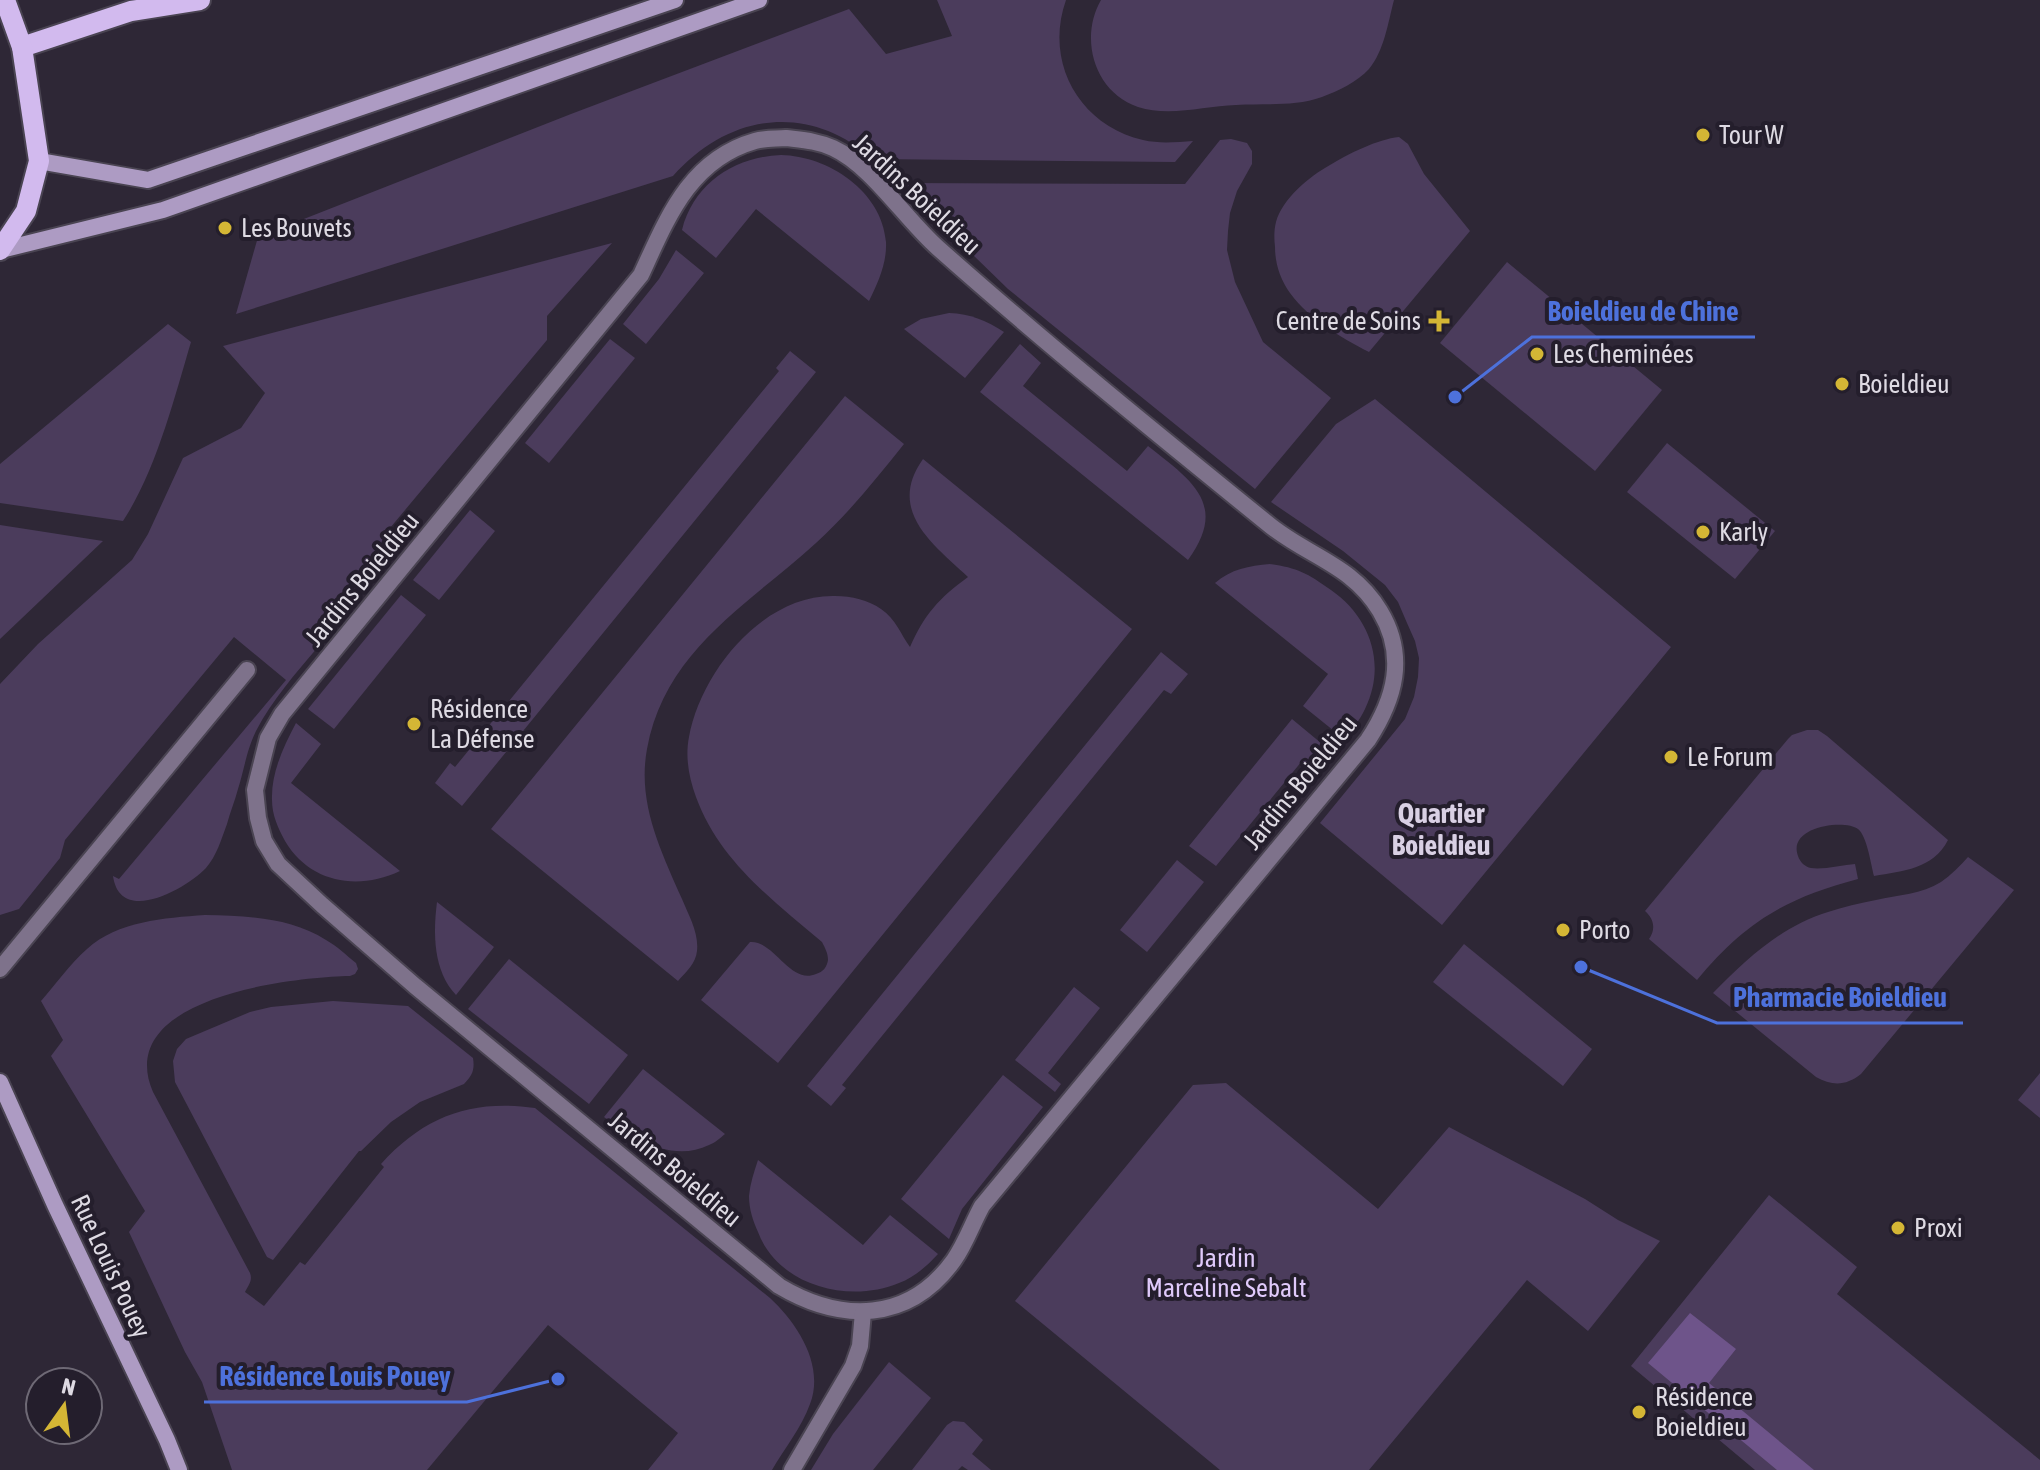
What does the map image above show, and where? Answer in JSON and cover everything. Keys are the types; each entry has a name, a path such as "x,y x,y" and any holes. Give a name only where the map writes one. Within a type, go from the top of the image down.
{"main road":[{"path":"0,250 26,211 39,161 22,47 5,0"},
{"path":"22,47 131,11 200,0"},
{"path":"39,161 148,180 675,0"},
{"path":"0,250 163,210 759,0"},
{"name":"Rue Louis Pouey","path":"0,1082 179,1470"}],"lane":[{"name":"Jardins Boieldieu","path":"786,138 815,142 835,149 853,161 935,246 1130,411 1270,526 1349,575 1366,590 1388,627 1396,667 1392,693 1381,720 1368,740 982,1206 952,1263 933,1284 908,1302 893,1308 863,1312 818,1305 779,1286 415,986 278,864 264,841 255,790 268,738 282,714 641,275 677,202 699,172 728,152 756,140 786,138"},
{"path":"0,969 247,670"},
{"path":"792,1470 853,1366 860,1346 863,1312"}],"green space":[{"path":"937,0 1066,0 1060,23 1060,46 1072,88 1085,105 1101,121 1143,140 1193,141 1175,162 873,159 848,141 822,129 796,123 770,122 744,128 719,139 695,155 673,176 236,314 258,237 849,9 886,54 952,36"},
{"path":"1101,0 1394,0 1385,36 1374,62 1364,74 1341,89 1301,102 1162,111 1138,107 1123,100 1101,77 1091,47 1091,31"},
{"path":"1399,137 1408,144 1424,174 1470,231 1369,352 1316,320 1290,293 1277,265 1275,228 1284,205 1314,175 1363,148"},
{"path":"1220,140 1247,143 1252,151 1252,164 1237,191 1230,213 1227,250 1235,282 1263,342 1331,398 1255,489 1008,289 899,183 1185,184"},
{"path":"781,155 817,162 834,170 850,180 875,207 882,224 886,250 881,273 869,301 756,209 716,258 682,230 696,199 719,176 748,161"},
{"path":"612,243 547,316 547,340 385,534 400,547 269,708 253,739 216,853 206,868 170,893 140,901 128,899 118,891 113,876 119,879 286,680 234,637 65,840 60,858 19,909 0,915 0,684 38,644 132,560 148,534 183,458 241,428 265,393 223,346"},
{"path":"676,250 704,273 646,344 623,324 659,279"},
{"path":"1507,262 1662,390 1595,471 1440,343"},
{"path":"949,313 978,318 1004,332 965,378 904,329 921,319"},
{"path":"168,324 191,342 155,457 123,521 0,503 0,464"},
{"path":"610,339 635,358 549,463 525,443"},
{"path":"1020,344 1041,363 1023,386 1127,471 1148,446 1190,482 1205,508 1205,523 1200,540 1188,560 980,392"},
{"path":"790,351 816,372 462,806 435,783 450,763 455,767 779,371 776,368"},
{"path":"845,396 904,444 828,532 737,609 690,657 671,684 657,714 647,749 645,788 648,808 659,845 693,925 697,944 695,959 678,981 491,829"},
{"path":"1375,399 1671,647 1442,925 1320,823 1405,719 1418,677 1419,658 1415,641 1398,602 1385,585 1343,551 1271,502 1336,424"},
{"path":"1667,443 1775,531 1735,579 1627,492"},
{"path":"923,459 1132,629 778,1063 701,1000 750,942 759,943 790,968 807,976 824,969 827,953 822,942 749,877 718,840 706,820 691,782 689,737 707,687 722,663 761,622 784,608 809,599 835,596 860,599 886,613 910,647 933,608 968,577 929,539 912,511 910,495 913,478"},
{"path":"470,510 495,531 439,600 413,580"},
{"path":"0,525 103,541 0,639"},
{"path":"1270,564 1309,575 1323,584 1345,601 1365,628 1374,659 1371,692 1361,717 1344,739 1303,706 1328,674 1215,583 1241,569"},
{"path":"401,595 426,615 334,729 308,709"},
{"path":"1161,652 1188,674 1171,694 1164,690 842,1085 846,1088 831,1106 807,1086"},
{"path":"1292,719 1333,753 1317,772 1302,761 1216,866 1189,846"},
{"path":"296,723 321,744 291,783 400,871 368,881 336,879 308,866 285,841 274,816 272,790 279,760"},
{"path":"1807,730 1818,730 1827,736 1948,840 1942,850 1926,863 1874,876 1866,844 1858,829 1830,825 1809,832 1797,846 1803,864 1827,868 1855,864 1858,879 1809,895 1768,915 1732,942 1697,980 1649,939 1653,924 1645,911 1788,739"},
{"path":"1968,857 2014,890 1861,1074 1850,1081 1828,1082 1816,1077 1713,993 1752,956 1795,926 1840,908 1934,886"},
{"path":"1177,860 1204,882 1147,952 1120,930"},
{"path":"437,902 494,947 456,995 443,975 436,951"},
{"path":"205,915 252,917 298,927 334,945 356,963 358,969 350,976 289,981 215,999 182,1014 158,1034 147,1060 153,1092 250,1273 251,1281 245,1292 264,1306 300,1262 305,1265 384,1167 381,1164 414,1134 432,1123 470,1109 490,1106 535,1108 770,1298 798,1332 811,1360 814,1389 802,1421 772,1470 648,1470 678,1433 548,1325 427,1470 232,1470 202,1382 129,1232 145,1211 51,1056 63,1040 41,1001 81,955 113,932 158,920"},
{"path":"1464,944 1592,1049 1563,1086 1433,982"},
{"path":"509,959 628,1055 589,1104 468,1009"},
{"path":"1074,987 1100,1008 1048,1073 1061,1084 1055,1092 1015,1060"},
{"path":"333,1001 408,1006 473,1058 473,1069 464,1084 420,1102 391,1122 359,1151 273,1260 267,1257 175,1082 173,1061 177,1049 186,1039 250,1012"},
{"path":"643,1069 725,1134 695,1150 667,1150 640,1140 604,1117"},
{"path":"2040,1073 2040,1118 2018,1100"},
{"path":"1003,1075 1043,1107 962,1209 949,1239 901,1199"},
{"name":"Jardin Marceline Sebalt","path":"1226,1083 1378,1209 1449,1127 1660,1241 1588,1331 1527,1280 1369,1470 1220,1470 1015,1301 1193,1085"},
{"path":"758,1160 863,1245 890,1215 938,1254 910,1278 879,1289 838,1290 817,1286 798,1277 781,1266 768,1251 753,1219 749,1196"},
{"path":"1769,1195 1857,1267 1837,1294 2040,1460 2040,1470 1755,1470 1631,1366"},
{"path":"889,1362 931,1398 873,1470 811,1470 833,1434"},
{"path":"953,1421 964,1422 983,1440 972,1454 991,1470 968,1470 962,1466 958,1470 912,1470 947,1425"}],"shaded area":[{"path":"1690,1313 1736,1349 1709,1383 1814,1470 1777,1470 1648,1363"}],"place":[{"name":"Tour W","path":"1703,135"},
{"name":"Les Bouvets","path":"225,228"},
{"name":"Centre de Soins","path":"1439,321"},
{"name":"Les Cheminées","path":"1537,354"},
{"name":"Boieldieu","path":"1842,384"},
{"name":"Boieldieu de Chine","path":"1455,397"},
{"name":"Karly","path":"1703,532"},
{"name":"Résidence La Défense","path":"414,724"},
{"name":"Le Forum","path":"1671,757"},
{"name":"Porto","path":"1563,930"},
{"name":"Pharmacie Boieldieu","path":"1581,967"},
{"name":"Proxi","path":"1898,1228"},
{"name":"Résidence Louis Pouey","path":"558,1379"},
{"name":"Résidence Boieldieu","path":"1639,1412"}],"district":[{"name":"Quartier Boieldieu","path":"1441,829"}]}
